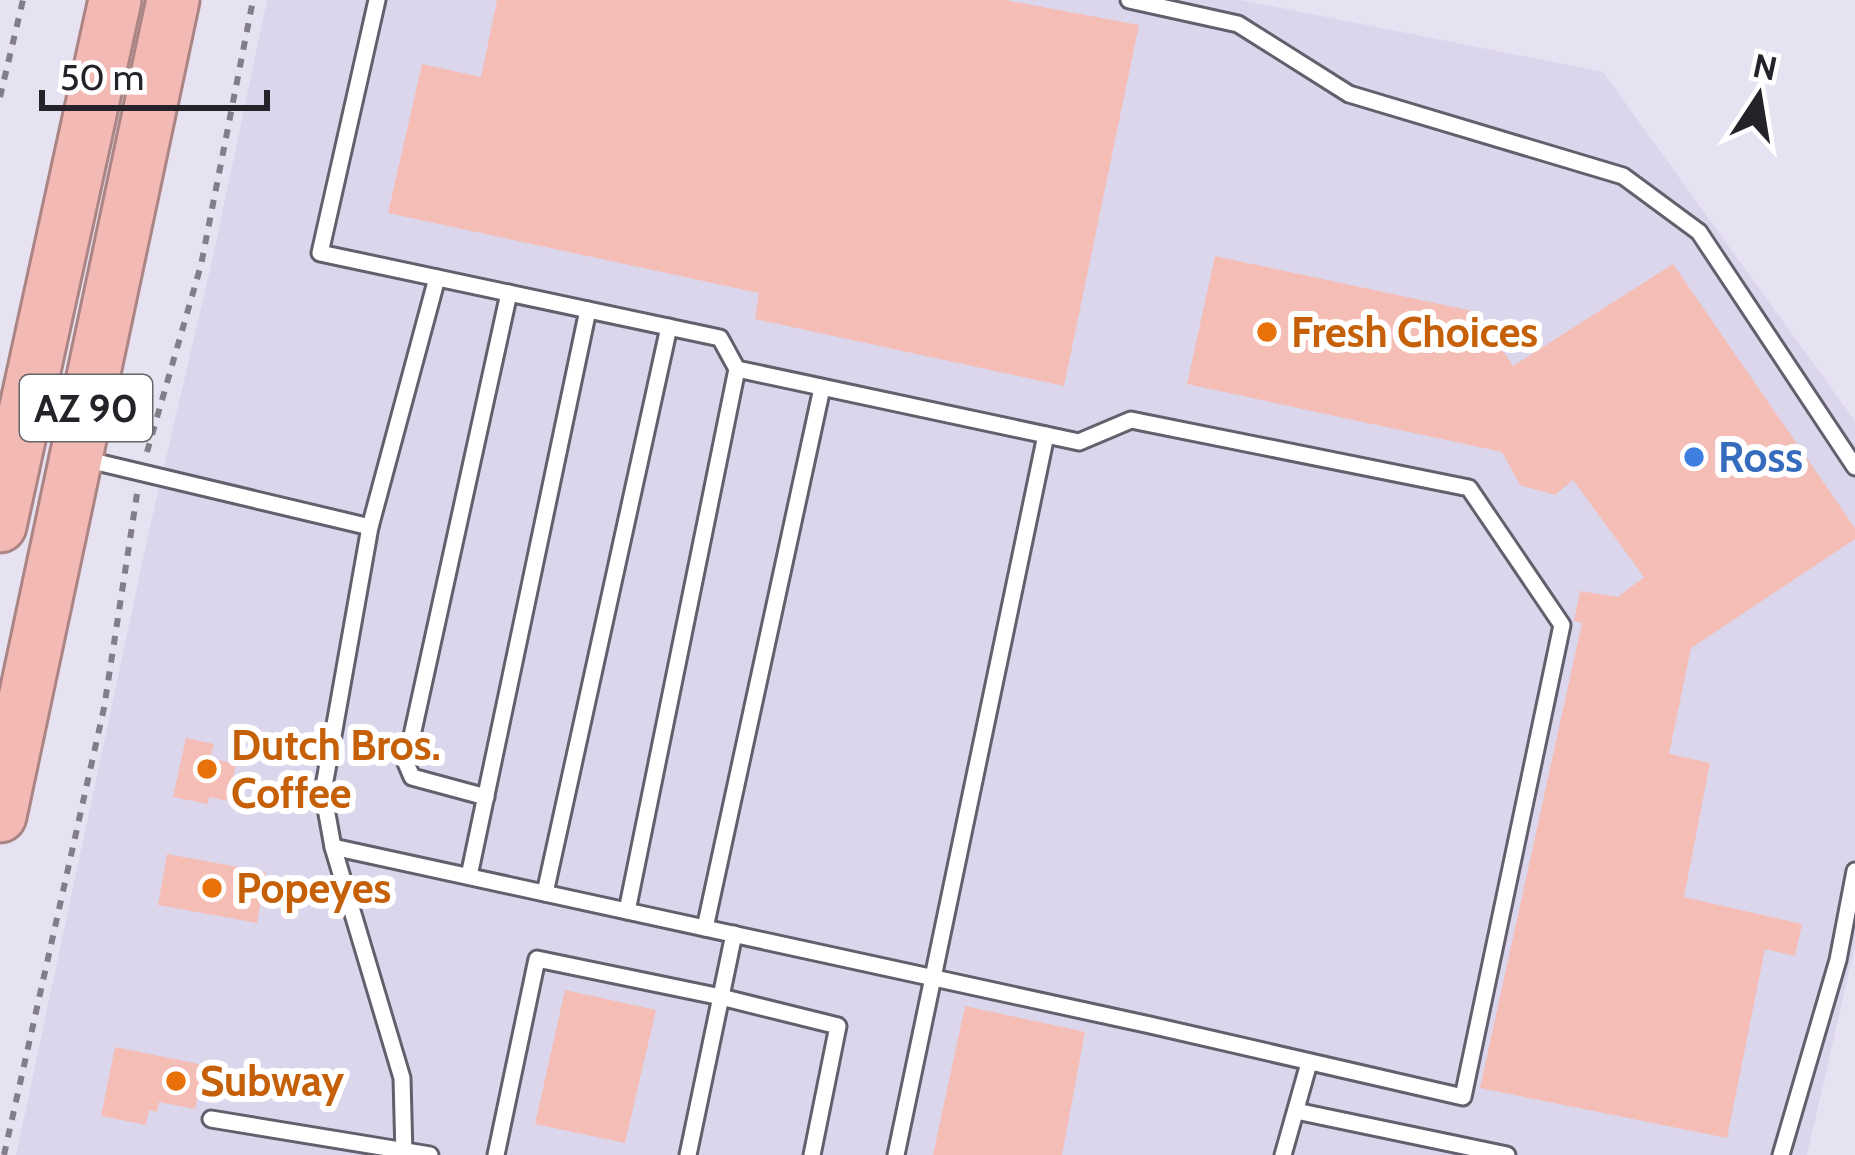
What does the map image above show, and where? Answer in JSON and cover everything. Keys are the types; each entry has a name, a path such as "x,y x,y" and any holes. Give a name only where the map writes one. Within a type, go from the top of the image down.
{"highway":[{"name":"AZ 90","path":"0,526 9,437 115,0"},
{"name":"AZ 90","path":"0,816 173,0"}],"lane":[{"path":"377,0 320,253 720,338 737,369 627,911"},
{"path":"1129,0 1238,24 1349,94 1623,176 1699,232 1855,466"},
{"path":"405,1152 402,1078 333,847 323,792 370,527 437,278"},
{"path":"486,796 412,777 406,763 509,293"},
{"path":"469,877 588,310"},
{"path":"545,893 669,327"},
{"path":"333,847 1463,1097 1562,625 1469,488 1131,420 1079,442 737,369"},
{"path":"705,928 822,388"},
{"path":"896,1155 1046,435"},
{"path":"76,457 370,527"},
{"path":"1781,1155 1838,960 1855,871"},
{"path":"688,1155 734,934"},
{"path":"496,1155 537,959 722,997 838,1027 812,1155"},
{"path":"1283,1155 1309,1063"},
{"path":"1296,1111 1508,1155"},
{"path":"211,1119 430,1155"}],"path":[{"path":"0,97 23,0"},
{"path":"4,1155 104,708 141,472 200,265 254,0"}],"shaded area":[{"path":"267,0 1241,0 1603,72 1855,421 1855,946 1807,1155 16,1155"}],"building":[{"path":"497,0 1005,0 1139,25 1064,386 755,319 759,293 388,213 422,64 481,77"},
{"path":"1215,256 1477,312 1513,366 1673,264 1855,528 1855,539 1691,648 1669,754 1710,763 1684,897 1802,924 1795,956 1765,949 1727,1138 1480,1088 1582,623 1574,621 1580,591 1618,597 1644,577 1573,480 1555,495 1520,485 1502,452 1187,384"},
{"name":"Dutch Bros. Coffee","path":"186,738 214,744 210,758 236,764 228,801 209,797 208,804 173,797"},
{"name":"Popeyes","path":"167,854 266,872 257,923 158,905"},
{"path":"565,990 656,1010 625,1143 535,1124"},
{"path":"965,1006 1085,1032 1062,1155 933,1155"},
{"path":"115,1047 204,1065 195,1109 159,1102 157,1112 149,1110 146,1125 101,1116"}],"place":[{"name":"Fresh Choices","path":"1267,332"},
{"name":"Ross","path":"1694,457"},
{"name":"Dutch Bros. Coffee","path":"207,769"},
{"name":"Popeyes","path":"212,888"},
{"name":"Subway","path":"176,1081"}]}
